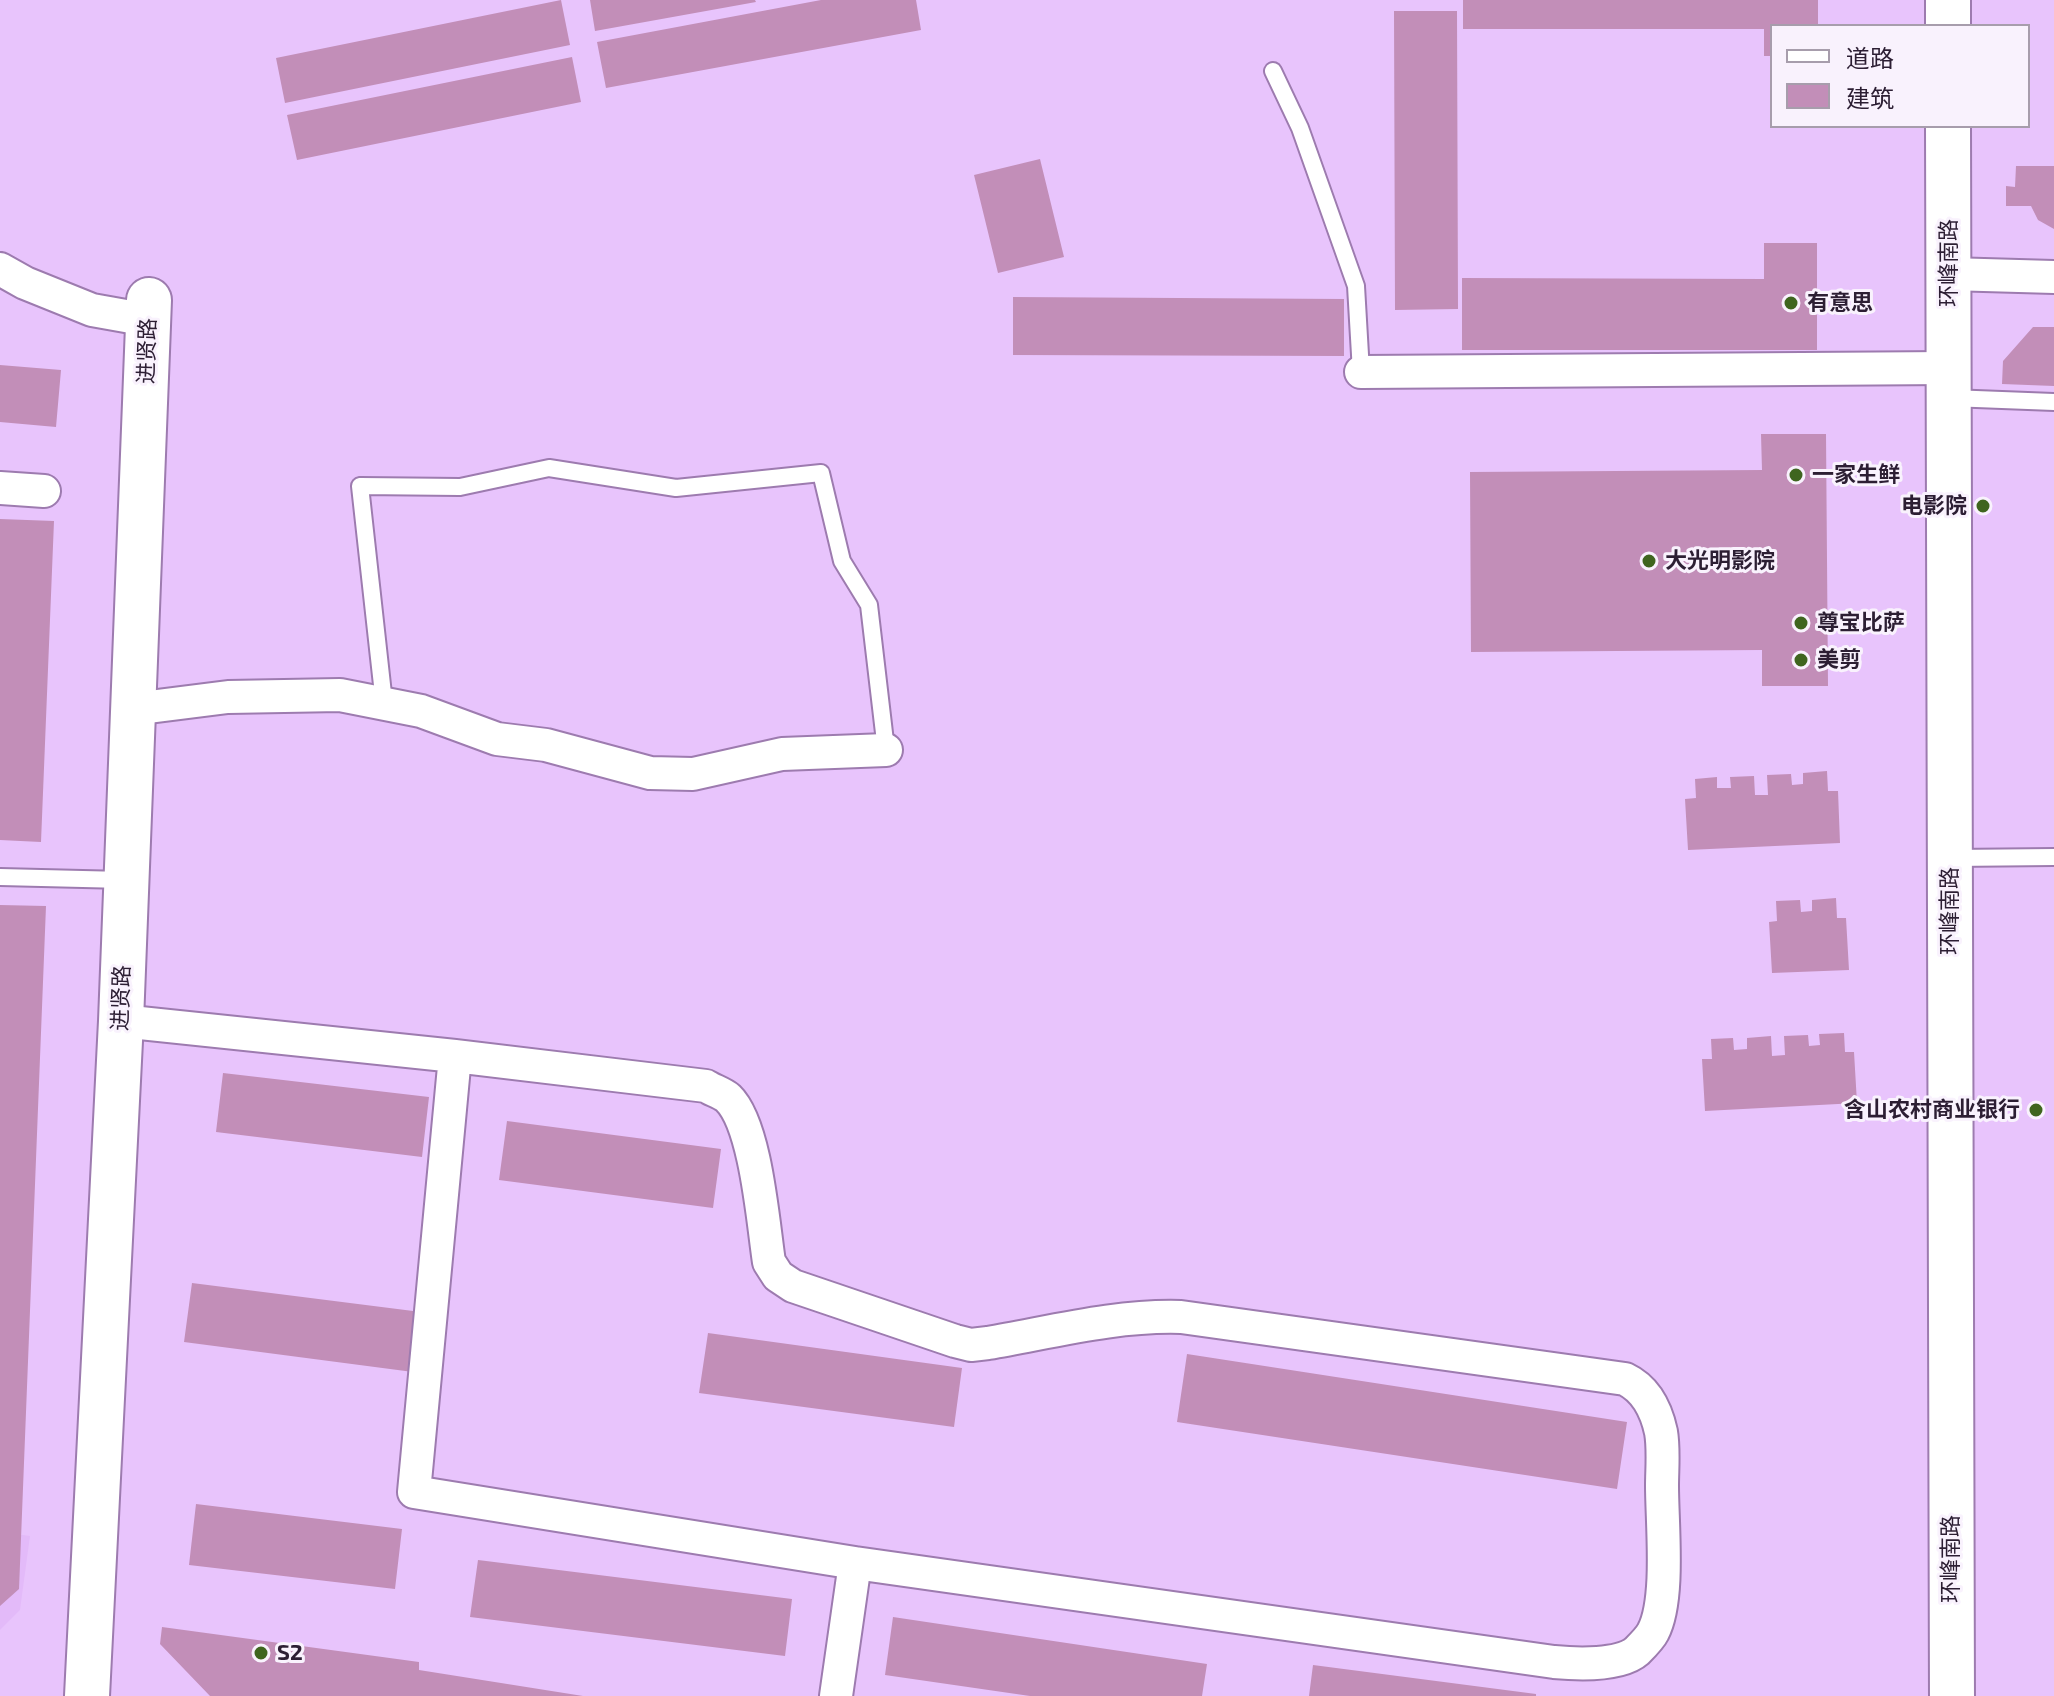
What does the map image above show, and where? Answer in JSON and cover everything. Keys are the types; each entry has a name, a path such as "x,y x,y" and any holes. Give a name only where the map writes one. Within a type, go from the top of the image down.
{"main road":[{"path":"1948,0 1948,24"},
{"name":"环峰南路","path":"1948,128 1952,1696"},
{"name":"进贤路","path":"87,1696 121,1021 149,310"}],"street":[{"path":"0,269 25,283 92,310 149,310"},
{"path":"1949,274 2054,277"},
{"path":"1361,372 1949,383"},
{"path":"0,488 44,491"},
{"path":"133,709 228,697 340,695 421,711 497,739 546,745 650,773 693,774 782,754 886,750"},
{"path":"121,1021 455,1056 706,1086 727,1098 741,1118 750,1146 769,1262 778,1276 793,1286 971,1345 1120,1319 1181,1317 1625,1379 1637,1385 1647,1397 1661,1434 1663,1574 1660,1606 1653,1632 1635,1653 1614,1660 1584,1664 1554,1662 855,1563 414,1492 455,1056"},
{"path":"836,1696 855,1563"}],"lane":[{"path":"1273,71 1300,128 1356,286 1361,372"},
{"path":"1949,383 2054,402"},
{"path":"384,703 360,486 460,487 549,468 676,488 821,473 842,561 869,605 886,750"},
{"path":"1950,858 2054,857"},
{"path":"0,877 126,880"}],"shaded area":[{"path":"0,1532 30,1536 20,1610 0,1630"}],"building":[{"path":"561,0 570,45 285,103 276,58"},
{"path":"590,0 755,0 756,2 595,31"},
{"path":"821,0 916,0 921,30 606,88 597,42"},
{"path":"1463,0 1818,0 1818,24 1770,24 1770,56 1764,56 1764,29 1463,29"},
{"path":"1394,11 1457,11 1458,309 1395,310"},
{"path":"572,57 581,102 297,160 287,115"},
{"path":"1040,159 1064,257 998,273 974,175"},
{"path":"2016,166 2054,166 2054,229 2038,220 2031,206 2006,206 2006,186 2015,187"},
{"path":"1764,243 1817,243 1817,350 1462,350 1462,278 1764,279"},
{"path":"1013,297 1344,299 1344,356 1013,355"},
{"path":"2033,327 2054,327 2054,386 2002,384 2003,361"},
{"path":"0,365 61,370 56,427 0,422"},
{"name":"大光明影院","path":"1761,434 1826,434 1828,686 1762,686 1762,650 1471,652 1470,472 1762,470"},
{"path":"0,519 54,521 41,842 0,840"},
{"path":"1827,771 1828,791 1838,791 1840,843 1688,850 1685,799 1696,798 1695,779 1717,777 1717,788 1731,788 1730,777 1754,776 1755,795 1768,795 1767,775 1791,774 1792,785 1803,784 1803,773"},
{"path":"1836,898 1837,918 1846,918 1849,970 1772,973 1769,922 1777,921 1776,901 1800,900 1801,912 1812,911 1812,900"},
{"path":"0,905 46,906 19,1589 0,1606"},
{"path":"1844,1033 1845,1052 1854,1052 1857,1103 1705,1111 1702,1059 1712,1059 1711,1039 1733,1038 1734,1050 1747,1049 1747,1038 1771,1036 1772,1056 1785,1055 1784,1036 1808,1035 1809,1046 1820,1045 1819,1034"},
{"path":"223,1073 429,1097 422,1157 216,1132"},
{"path":"507,1121 721,1149 713,1208 499,1180"},
{"path":"192,1283 421,1312 413,1372 184,1342"},
{"path":"708,1333 962,1368 954,1427 699,1393"},
{"path":"1187,1354 1627,1422 1617,1489 1177,1422"},
{"path":"196,1504 402,1529 395,1589 189,1565"},
{"path":"478,1560 792,1599 785,1656 470,1617"},
{"path":"893,1617 1207,1664 1202,1696 1030,1696 885,1675"},
{"name":"S2","path":"162,1627 419,1662 419,1670 583,1696 210,1696 160,1644"},
{"path":"1313,1665 1536,1694 1536,1696 1309,1696"}],"place":[{"name":"有意思","path":"1791,303"},
{"name":"一家生鲜","path":"1796,475"},
{"name":"电影院","path":"1983,506"},
{"name":"大光明影院","path":"1649,561"},
{"name":"尊宝比萨","path":"1801,623"},
{"name":"美剪","path":"1801,660"},
{"name":"含山农村商业银行","path":"2036,1110"},
{"name":"S2","path":"261,1653"}]}
